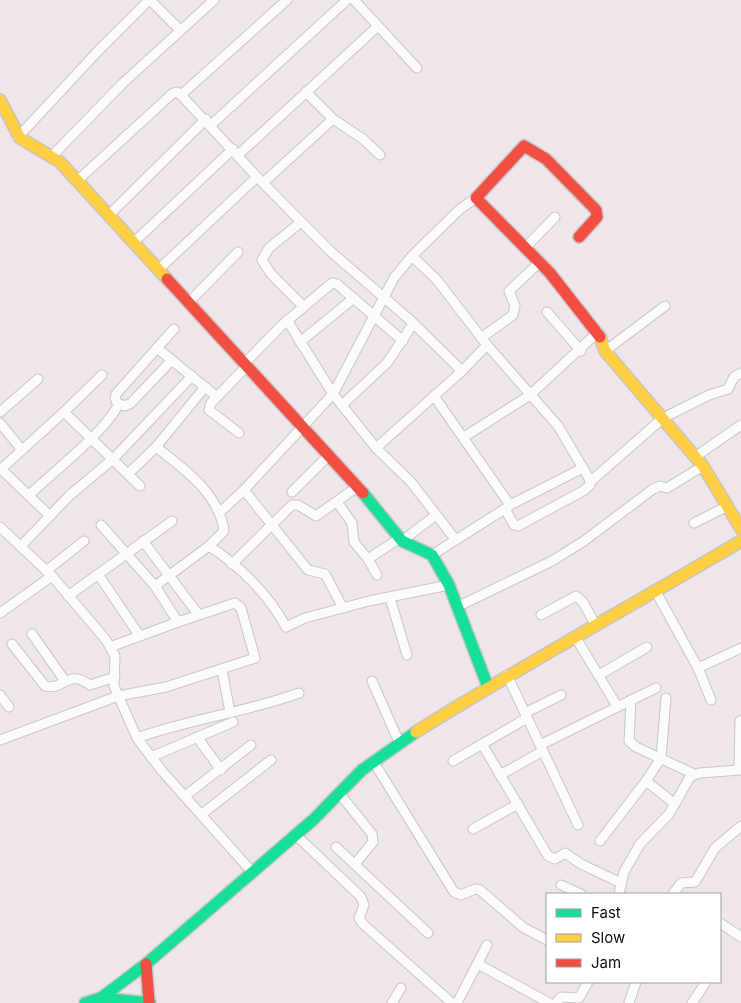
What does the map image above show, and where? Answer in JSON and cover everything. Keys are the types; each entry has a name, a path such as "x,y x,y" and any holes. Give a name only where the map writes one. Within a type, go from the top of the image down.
{"street":[{"path":"18,137 98,50 149,0 180,30"},
{"path":"52,156 123,83 214,0"},
{"path":"181,94 287,0"},
{"path":"108,215 208,122 347,0"},
{"path":"354,0 417,68"},
{"path":"134,242 306,92 378,26"},
{"path":"78,181 166,98 177,92 208,122 330,252 414,324 462,371"},
{"path":"306,92 333,119 363,140 380,155"},
{"path":"0,100 18,137 52,156 78,181 329,455 401,540 432,555 449,585 488,687"},
{"path":"159,269 261,179 333,119"},
{"path":"220,512 304,428 333,394 394,278 412,256 460,209 476,198 524,146 546,159 596,210 597,217 579,237"},
{"path":"476,198 540,262 598,332 605,351 699,461 741,529"},
{"path":"526,247 555,217"},
{"path":"301,222 269,248 262,260 271,274 303,306"},
{"path":"189,302 238,252"},
{"path":"412,256 437,280 484,342 558,426 584,468 590,482"},
{"path":"376,448 462,371 484,342 513,315 515,306 509,291 540,262"},
{"path":"239,433 210,412 209,407 287,320 332,283 337,284 403,340"},
{"path":"300,342 354,298"},
{"path":"605,351 665,306"},
{"path":"548,312 581,350"},
{"path":"287,320 333,394 376,448 411,482 455,540"},
{"path":"342,405 388,364 414,324"},
{"path":"172,360 131,404 125,406 115,398 116,394 174,329"},
{"path":"464,436 530,395 581,350 598,332"},
{"path":"157,348 217,397"},
{"path":"434,396 464,436 507,507 514,525 518,526 583,491 590,482 663,418 709,395 728,389 734,377 741,373"},
{"path":"50,516 1,469 102,375"},
{"path":"21,546 70,495 113,459 192,376"},
{"path":"0,412 38,379"},
{"path":"128,474 156,447 205,387"},
{"path":"29,495 90,439 117,408 118,402"},
{"path":"64,412 140,486"},
{"path":"0,423 22,450"},
{"path":"458,607 552,562 584,541 653,489 660,486 667,488 741,425"},
{"path":"154,586 209,546 224,531 220,512 205,489 156,447"},
{"path":"292,492 329,455"},
{"path":"432,555 507,507 584,468"},
{"path":"232,564 295,504 316,516 357,487"},
{"path":"244,490 308,570 321,572 328,578 343,608"},
{"path":"337,502 352,523 354,542 368,559 377,576"},
{"path":"694,523 728,506"},
{"path":"368,559 401,540 436,515"},
{"path":"68,596 172,521"},
{"path":"101,525 154,586 178,622"},
{"path":"2,533 21,546 49,574 110,647 115,656 114,686 138,738 185,796 253,873"},
{"path":"0,613 49,574 84,541"},
{"path":"144,541 198,614"},
{"path":"85,1003 101,998 146,964 202,913 253,873 296,835 373,761 399,742 507,675 576,638 741,541"},
{"path":"209,546 232,564 278,611 286,627 305,618 343,608 449,585"},
{"path":"98,574 139,635"},
{"path":"655,590 698,668 711,700"},
{"path":"540,615 576,596 583,602 596,626"},
{"path":"390,598 406,655"},
{"path":"0,740 118,696 148,692 255,658 241,608 232,602 110,647"},
{"path":"32,634 65,681"},
{"path":"576,638 618,706"},
{"path":"12,644 45,686 52,687 78,677 90,685 114,677"},
{"path":"599,675 647,648"},
{"path":"698,668 741,648"},
{"path":"222,670 230,712"},
{"path":"507,675 578,825"},
{"path":"372,681 399,742"},
{"path":"500,775 542,748 618,706 656,688"},
{"path":"138,738 161,730 275,702 299,693"},
{"path":"0,695 9,707"},
{"path":"453,761 562,695"},
{"path":"600,841 646,781 661,758 666,698"},
{"path":"631,700 629,741 636,747 694,774 740,770 740,721"},
{"path":"152,757 233,722"},
{"path":"197,737 221,770"},
{"path":"482,744 550,858 555,859 565,853 596,872 621,883"},
{"path":"185,796 251,746"},
{"path":"202,814 271,760"},
{"path":"373,761 454,892 461,895 475,889 480,890 524,928 546,939"},
{"path":"619,893 624,872 640,844 646,836 658,828 694,774"},
{"path":"646,781 675,804"},
{"path":"339,793 372,834 373,842 355,864"},
{"path":"473,829 518,804"},
{"path":"674,893 681,883 695,882 715,848 741,826"},
{"path":"296,835 361,897 364,905 358,915 363,924 452,1003"},
{"path":"336,846 428,933"},
{"path":"561,885 579,893"},
{"path":"721,924 741,937"},
{"path":"457,1003 487,945"},
{"path":"101,998 149,1002 146,964"},
{"path":"478,964 550,1003"},
{"path":"556,1003 560,997 579,998 587,983"},
{"path":"629,1003 636,983"},
{"path":"692,1003 705,983"},
{"path":"392,1003 402,988"}],"traffic: fast":[{"path":"363,493 402,541 432,555 449,585 488,687"},
{"path":"85,1003 101,998 146,964 313,820 362,770 416,732"},
{"path":"101,998 150,1003"}],"traffic: slow":[{"path":"0,100 20,138 60,162 167,279"},
{"path":"600,337 605,351 703,466 741,529"},
{"path":"416,732 537,659 741,541"}],"traffic: jam":[{"path":"579,237 597,217 596,210 546,159 524,146 476,198 550,273 600,337"},
{"path":"167,279 363,493"},
{"path":"146,964 149,1002"}]}
